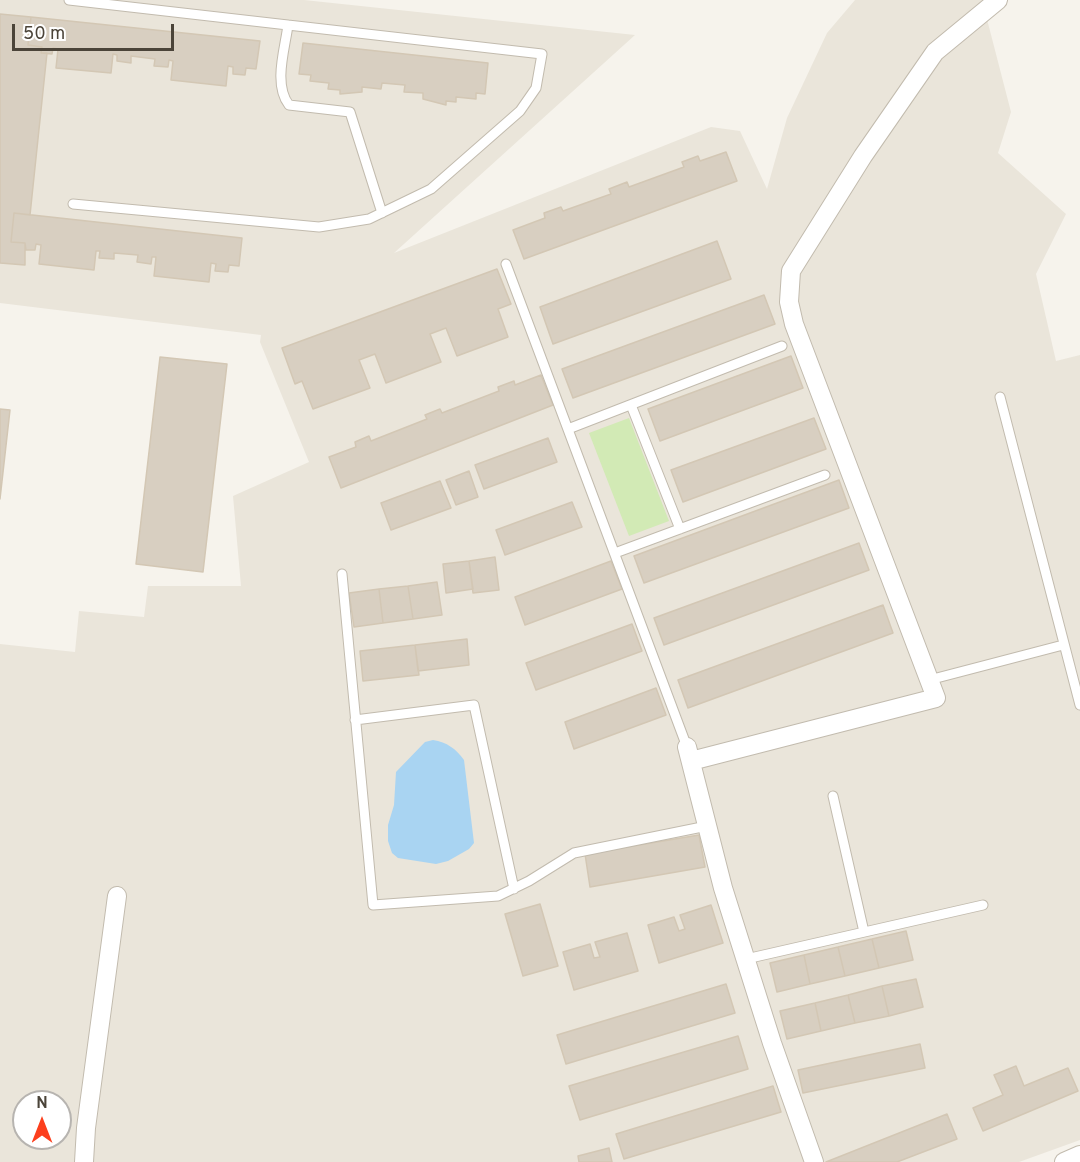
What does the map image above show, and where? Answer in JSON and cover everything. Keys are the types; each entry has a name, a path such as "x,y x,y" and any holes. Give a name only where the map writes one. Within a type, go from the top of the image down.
{"street":[{"path":"814,1162 746,959 707,826 689,754 936,698 794,324 789,286 791,271 863,156 934,52 998,0"},
{"path":"84,1162 86,1128 117,896"},
{"path":"1064,1162 1080,1155"}],"lane":[{"path":"69,0 542,54 536,88 520,111 431,189 382,213 354,223 319,227 73,204"},
{"path":"288,25 281,85 283,97 289,105 350,112 382,213"},
{"path":"507,264 689,754"},
{"path":"568,429 782,346"},
{"path":"1000,397 1080,705"},
{"path":"632,405 680,529"},
{"path":"615,553 825,475"},
{"path":"342,574 373,905 498,896 574,853 707,826"},
{"path":"929,680 1063,645"},
{"path":"355,720 474,705 514,889"},
{"path":"833,796 864,932"},
{"path":"746,959 983,905"}],"shaded area":[{"path":"0,0 304,0 635,35 394,253 711,127 740,131 767,189 787,118 827,33 855,0 982,0 1011,112 998,153 1066,214 1036,274 1056,361 1080,355 1080,1140 1019,1162 0,1162 0,644 75,652 79,611 144,617 148,586 241,586 233,496 309,462 260,342 261,335 0,303"}],"green space":[{"path":"629,418 669,521 629,536 589,433"}],"water":[{"path":"433,740 451,747 464,760 474,843 469,849 448,861 436,864 398,858 392,853 388,841 388,825 394,805 396,772 425,742"}],"building":[{"path":"0,14 31,17 28,45 42,47 41,53 47,53 30,215 14,213 11,242 25,243 25,265 0,263"},
{"path":"31,17 260,41 256,69 246,68 245,75 233,74 233,67 228,66 226,86 171,80 173,61 169,60 168,67 154,66 155,59 131,56 131,63 117,61 117,55 113,54 111,73 56,68 58,49 53,48 52,54 41,53 42,47 28,45"},
{"path":"303,43 488,63 485,94 476,93 476,99 456,97 456,102 446,101 446,105 423,99 423,93 404,92 405,85 382,83 381,89 362,87 362,92 340,94 340,90 328,89 329,83 310,81 311,75 299,74"},
{"path":"726,152 737,181 524,259 513,230 545,218 544,213 561,207 563,211 611,194 609,189 627,182 629,187 684,167 682,162 698,156 700,161"},
{"path":"14,213 242,238 239,266 229,265 228,272 215,271 216,264 211,263 209,282 154,276 156,257 152,257 151,264 137,262 138,255 114,253 114,259 99,258 100,251 96,251 94,270 39,264 41,245 36,244 35,250 26,250 25,243 11,242"},
{"path":"717,241 731,279 553,344 540,307"},
{"path":"497,269 511,304 498,309 508,337 457,356 446,328 430,334 441,362 386,383 375,354 359,360 370,388 313,409 302,381 295,384 282,348"},
{"path":"764,295 775,324 573,398 562,369"},
{"path":"791,356 803,388 660,441 648,409"},
{"path":"160,357 227,364 203,572 136,564"},
{"path":"541,375 553,405 341,488 329,457 356,447 355,442 369,436 371,441 427,419 425,415 440,409 442,413 499,391 498,387 514,381 515,385"},
{"path":"0,409 10,410 0,499"},
{"path":"814,418 826,449 683,502 671,470"},
{"path":"548,438 557,462 484,489 475,465"},
{"path":"469,471 478,497 456,505 446,480"},
{"path":"839,480 849,508 644,583 634,556"},
{"path":"440,481 451,508 391,530 381,503"},
{"path":"572,502 582,527 505,555 496,530"},
{"path":"859,543 869,570 664,645 654,618"},
{"path":"495,557 499,590 473,593 469,561"},
{"path":"469,561 473,589 446,593 443,564"},
{"path":"611,561 622,589 525,625 515,597"},
{"path":"437,582 442,615 413,619 408,586"},
{"path":"408,586 413,619 383,623 379,589"},
{"path":"379,589 383,623 354,627 349,593"},
{"path":"883,605 893,633 688,708 678,680"},
{"path":"632,624 642,651 536,690 526,663"},
{"path":"467,639 469,665 418,671 415,645"},
{"path":"415,645 419,675 363,681 360,651"},
{"path":"656,688 666,715 574,749 565,722"},
{"path":"699,835 705,867 590,887 585,854"},
{"path":"540,904 558,966 523,976 505,914"},
{"path":"711,905 723,943 659,963 648,925 674,917 679,931 685,929 680,915"},
{"path":"906,931 913,960 879,968 872,939"},
{"path":"627,933 638,971 574,990 563,952 590,944 594,958 600,957 595,942"},
{"path":"872,939 879,968 845,976 838,947"},
{"path":"838,947 845,976 810,984 804,955"},
{"path":"804,955 810,984 777,992 770,963"},
{"path":"916,979 923,1007 889,1016 882,986"},
{"path":"726,984 735,1013 566,1064 557,1035"},
{"path":"882,986 889,1016 855,1023 848,995"},
{"path":"848,995 855,1023 821,1031 815,1003"},
{"path":"815,1003 821,1031 787,1039 780,1011"},
{"path":"738,1036 748,1069 580,1120 569,1086"},
{"path":"920,1044 925,1068 803,1093 798,1070"},
{"path":"1016,1066 1024,1086 1068,1068 1078,1091 983,1131 973,1108 1003,1095 994,1075"},
{"path":"773,1086 781,1112 624,1159 616,1134"},
{"path":"947,1114 957,1139 897,1162 826,1162"},
{"path":"609,1148 612,1162 579,1162 578,1156"}]}
